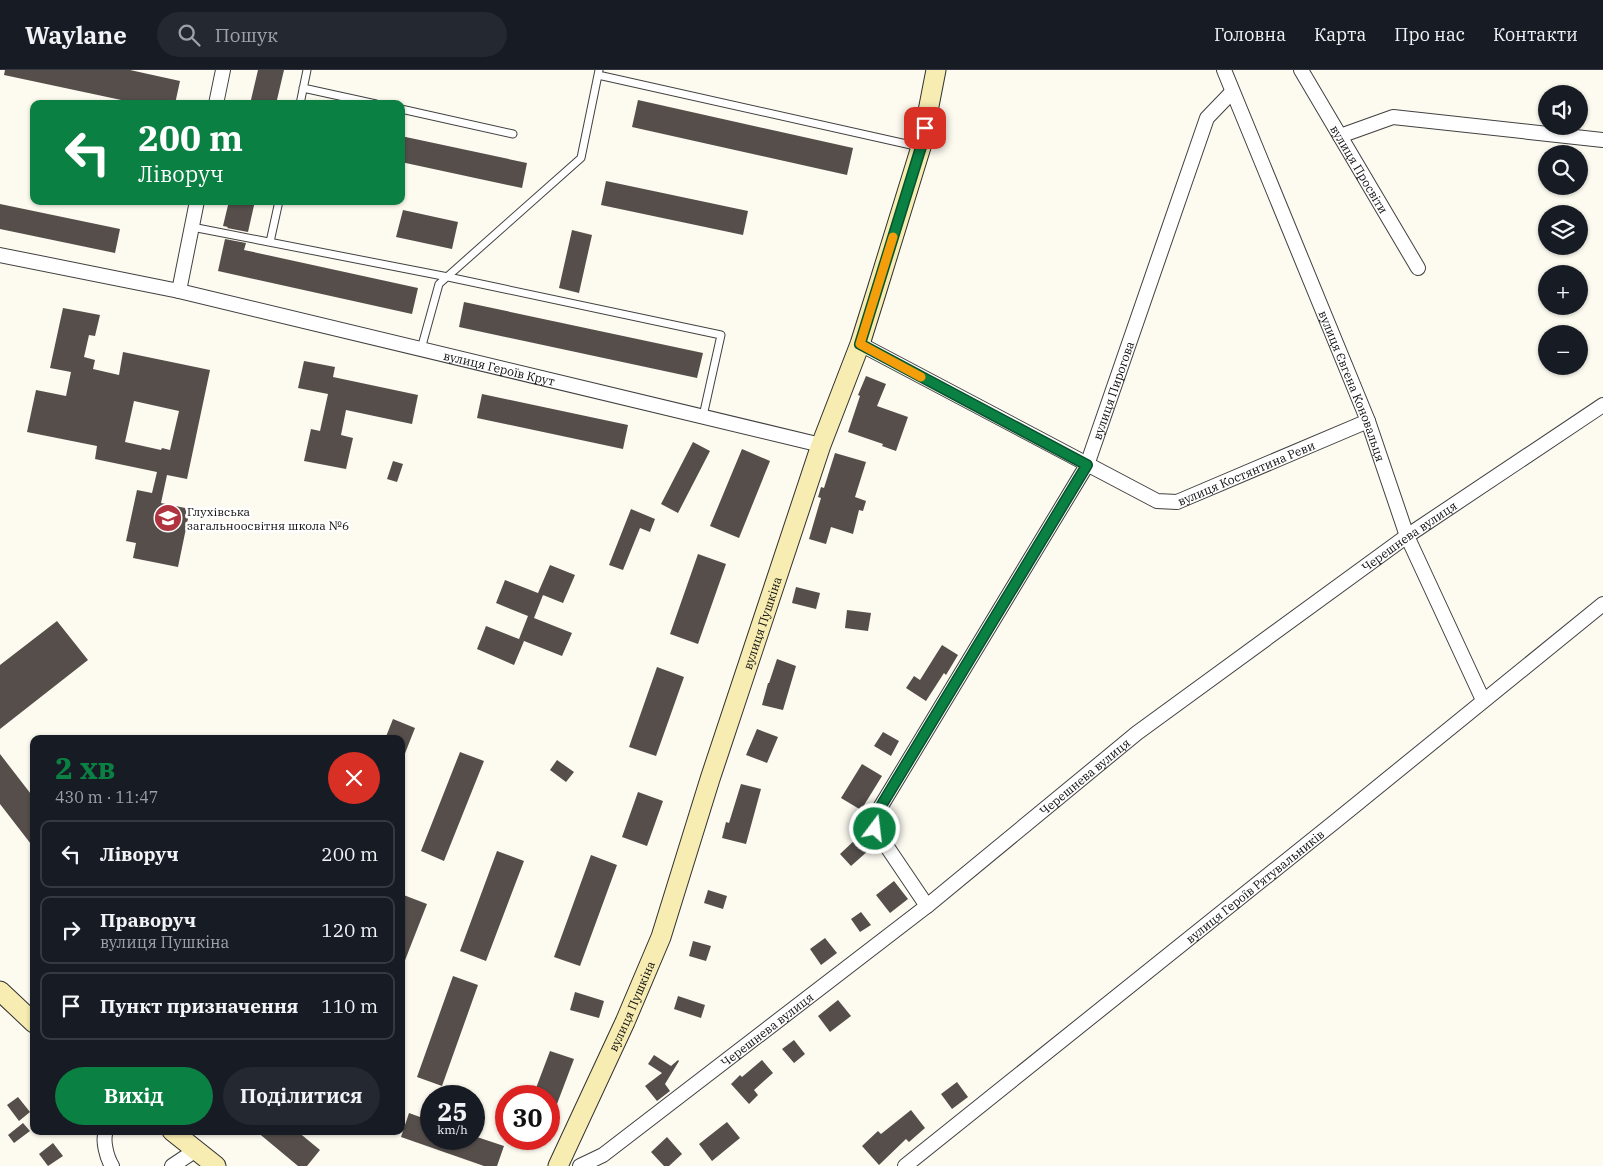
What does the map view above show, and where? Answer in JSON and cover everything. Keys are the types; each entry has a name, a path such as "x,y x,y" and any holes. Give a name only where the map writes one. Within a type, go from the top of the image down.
{"street":[{"path":"217,100 222,70"},
{"name":"вулиця Пушкіна","path":"558,1166 625,1022 661,937 710,779 822,444 860,344 921,147 936,70"},
{"name":"вулиця Євгена Коновальця","path":"1224,70 1368,421 1407,536 1483,700"},
{"name":"вулиця Просвіти","path":"1301,70 1418,268"},
{"name":"вулиця Пирогова","path":"927,906 875,829 875,816 1087,465 1207,118 1232,92"},
{"path":"1340,136 1393,116 1603,140"},
{"path":"179,291 196,205"},
{"name":"вулиця Героїв Крут","path":"0,256 179,291 822,444"},
{"name":"вулиця Костянтина Реви","path":"860,344 1157,501 1177,502 1368,421"},
{"name":"Черешнева вулиця","path":"580,1166 603,1156 927,906 1137,733 1407,536 1603,406"},
{"name":"вулиця Героїв Рятувальників","path":"905,1166 1329,827 1603,604"},
{"path":"0,991 30,1019"},
{"path":"104,1135 109,1161 112,1166"},
{"path":"177,1135 216,1166"},
{"path":"172,1166 196,1150"}],"lane":[{"path":"301,100 307,70"},
{"path":"421,349 439,284 581,158 599,72 921,147"},
{"path":"303,88 358,100"},
{"path":"405,110 513,134"},
{"path":"270,242 278,205"},
{"path":"192,227 448,277 721,335 703,416"}],"building":[{"path":"5,70 130,70 180,81 176,100 121,100 4,75"},
{"path":"258,70 284,70 277,100 251,100"},
{"path":"638,100 853,148 847,175 632,127"},
{"path":"405,137 527,163 522,188 405,163"},
{"path":"606,181 748,211 743,235 601,205"},
{"path":"0,204 120,229 115,253 0,229"},
{"path":"228,205 254,205 248,232 223,226"},
{"path":"403,210 458,222 452,249 396,237"},
{"path":"572,230 592,235 579,293 559,288"},
{"path":"225,239 246,243 244,250 418,288 412,314 218,271"},
{"path":"464,302 703,353 697,378 459,327"},
{"path":"63,308 100,315 95,336 89,335 84,357 95,360 93,369 119,375 123,352 210,370 187,479 167,475 161,503 190,509 178,567 133,558 136,543 126,541 137,490 152,493 157,472 95,459 97,446 27,432 36,390 66,396 71,372 50,368","holes":["134,401 179,411 170,450 162,448 161,450 125,442"]},
{"path":"304,361 335,367 333,377 418,395 412,424 346,410 341,435 353,438 346,469 304,461 311,429 320,431 328,394 298,388"},
{"path":"866,376 886,384 877,406 908,417 896,451 882,446 883,444 848,432 860,396 858,395"},
{"path":"482,394 628,425 623,449 477,418"},
{"path":"693,442 710,451 678,513 661,504"},
{"path":"742,449 770,461 739,538 710,526"},
{"path":"835,453 866,462 855,497 866,501 863,511 859,510 853,534 831,527 826,544 809,539 821,498 818,497 821,487 824,488"},
{"path":"393,461 403,464 397,482 387,479"},
{"path":"631,509 655,519 650,532 640,528 623,570 609,565"},
{"path":"698,554 726,564 698,644 670,634"},
{"path":"550,565 575,575 563,603 538,593"},
{"path":"505,580 543,595 534,618 572,633 562,656 519,639 528,616 496,603"},
{"path":"796,587 820,593 816,609 792,603"},
{"path":"847,610 871,613 868,631 845,628"},
{"path":"57,621 88,660 0,729 0,665"},
{"path":"486,626 524,641 514,665 477,649"},
{"path":"942,645 958,655 946,675 944,673 926,701 906,688 914,676 920,680"},
{"path":"777,659 796,666 783,710 762,705"},
{"path":"657,667 684,677 656,756 629,747"},
{"path":"393,719 415,728 405,753 405,735 387,735"},
{"path":"757,729 778,737 767,763 746,755"},
{"path":"883,732 899,741 891,756 874,746"},
{"path":"460,752 484,761 444,861 421,851"},
{"path":"0,754 30,793 30,843 0,804"},
{"path":"557,760 574,772 566,782 550,770"},
{"path":"862,764 882,776 861,810 841,798"},
{"path":"741,784 761,789 746,844 722,838 726,822 729,823"},
{"path":"638,792 663,801 647,846 622,837"},
{"path":"858,837 869,850 851,866 840,854"},
{"path":"497,851 524,861 486,961 460,951"},
{"path":"591,855 617,865 580,966 554,957"},
{"path":"894,881 908,899 890,913 876,895"},
{"path":"708,890 727,896 723,909 704,903"},
{"path":"405,896 427,904 405,960"},
{"path":"861,912 871,925 860,932 851,919"},
{"path":"825,938 837,953 821,965 810,949"},
{"path":"693,941 711,946 706,961 689,956"},
{"path":"453,976 478,985 442,1085 417,1077"},
{"path":"575,992 604,1001 599,1018 570,1010"},
{"path":"678,996 705,1005 701,1018 674,1009"},
{"path":"838,1000 851,1016 830,1032 818,1016"},
{"path":"794,1040 805,1054 794,1063 782,1049"},
{"path":"550,1051 574,1059 560,1096 560,1085 537,1085"},
{"path":"654,1055 671,1066 679,1061 665,1084 670,1091 657,1101 645,1086 662,1073 648,1064"},
{"path":"762,1060 773,1073 754,1090 758,1095 749,1104 731,1084 740,1075 742,1077"},
{"path":"957,1082 968,1097 952,1109 941,1094"},
{"path":"18,1097 30,1112 19,1121 7,1105"},
{"path":"911,1110 925,1128 909,1142 906,1139 879,1165 862,1146 878,1131 881,1134"},
{"path":"409,1113 420,1117 420,1144 401,1137 405,1135 405,1125"},
{"path":"727,1122 740,1138 712,1161 699,1144"},
{"path":"23,1123 30,1131 14,1143 8,1135"},
{"path":"261,1135 302,1135 320,1150 307,1166 298,1166"},
{"path":"667,1137 682,1154 669,1166 664,1166 651,1152"},
{"path":"485,1140 495,1143 495,1150 503,1150 497,1166 484,1166 438,1150 485,1150"},
{"path":"53,1143 63,1156 48,1166 39,1154"}],"slow traffic":[{"path":"893,237 860,344 921,377"}],"place":[{"name":"Глухівська загальноосвітня школа №6","path":"168,518"}],"route":[{"path":"875,829 875,816 1087,465 860,344 921,147 925,128"}]}
